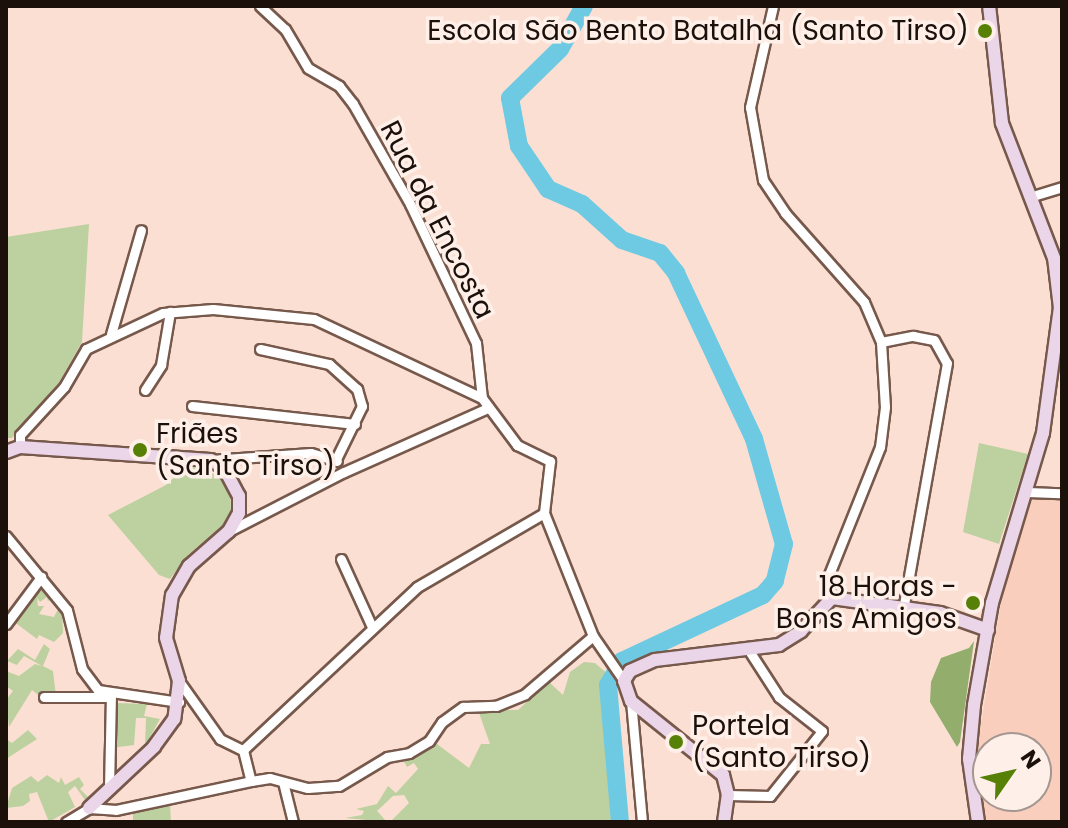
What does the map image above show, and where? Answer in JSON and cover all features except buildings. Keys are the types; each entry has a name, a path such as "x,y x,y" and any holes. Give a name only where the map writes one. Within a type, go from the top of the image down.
{"street":[{"name":"Rua da Encosta","path":"260,6 285,29 308,68 339,86 398,182 476,343 482,398 517,445 550,461 544,513"},
{"path":"773,6 750,107 763,180 785,213 864,302 881,342 885,407 880,447 826,582 832,598"},
{"path":"978,822 969,759 988,630 1043,433 1060,320 1054,258 1033,196 1002,123 989,6"},
{"path":"1033,196 1062,187"},
{"path":"111,334 141,230"},
{"path":"20,447 20,435 64,387 86,349 111,334 170,312 213,309 314,319 482,398"},
{"path":"145,390 161,365 170,312"},
{"path":"881,342 913,336 934,340 947,363 903,611"},
{"path":"260,349 316,360 344,374 357,389 362,406 336,459"},
{"path":"192,406 355,424"},
{"path":"66,822 89,808 165,735 179,702 179,681 166,638 167,616 179,579 210,548 229,531 344,472 488,408"},
{"path":"6,452 20,447 211,460 311,453 336,459 344,472"},
{"path":"211,460 224,468 239,496 239,513 229,531"},
{"path":"1026,492 1062,493"},
{"path":"243,750 417,587 544,513 593,636 610,666 622,679 631,701 642,822"},
{"path":"6,536 67,610 82,669 98,690 114,697"},
{"path":"341,559 372,627"},
{"path":"6,624 41,577"},
{"path":"832,598 903,611 940,613 988,630"},
{"path":"622,679 630,671 655,660 748,649 791,639 832,598"},
{"path":"89,808 116,810 251,781 283,782 308,788 339,786 387,757 409,753 463,707 496,706 525,694 593,636"},
{"path":"728,795 770,796 822,731 779,697 748,649"},
{"path":"179,681 220,739 243,750 251,781"},
{"path":"44,697 114,697 179,702"},
{"path":"109,789 114,697"},
{"path":"631,701 708,758 723,775 728,795 724,822"},
{"path":"283,782 293,822"}],"shaded area":[{"path":"1062,497 1062,822 984,822 983,812 1052,812 1052,732 980,732 1005,579 1031,498"}],"green space":[{"path":"89,224 82,342 60,381 12,438 6,438 6,237"},
{"path":"979,443 1028,454 999,544 963,532"},
{"path":"188,465 220,476 230,490 231,510 229,520 189,554 170,579 159,575 108,515 166,485"},
{"path":"45,589 51,594 48,602 47,597 40,602 37,598 38,606 44,606 39,614 54,617 59,607 62,613 63,633 54,642 39,635 37,639 13,621 32,595"},
{"path":"974,641 957,747 930,702 931,682 941,658 969,648"},
{"path":"44,644 50,649 43,666 53,671 56,696 41,697 32,690 9,727 6,700 13,691 6,686 6,671 19,676 35,664 42,666 24,656 17,665 7,661 18,649 35,660"},
{"path":"584,662 595,663 610,676 605,687 617,822 390,822 409,803 404,795 393,796 377,811 387,822 345,818 362,815 364,811 356,809 377,804 388,786 396,793 418,769 414,763 407,767 402,758 423,752 433,741 469,768 481,744 490,744 478,710 518,710 549,682 563,695 570,672"},
{"path":"117,703 147,704 144,716 160,719 145,746 146,718 136,718 134,745 111,748"},
{"path":"28,730 37,739 6,759 6,739 12,743"},
{"path":"47,775 59,783 61,777 65,785 79,777 84,785 80,789 88,797 85,800 75,786 68,792 75,807 49,822 37,792 29,794 30,801 23,806 6,808 12,788 31,776 38,782"},
{"path":"170,803 171,822 133,822 133,812"}],"waterway":[{"path":"584,6 560,49 510,98 519,146 548,189 582,204 622,240 660,253 676,273 754,439 784,544 775,581 763,595 622,661 608,685 620,822"}],"place":[{"name":"Escola São Bento Batalha (Santo Tirso)","path":"985,31"},
{"name":"Friães (Santo Tirso)","path":"140,450"},
{"name":"18 Horas - Bons Amigos","path":"973,603"},
{"name":"Portela (Santo Tirso)","path":"676,742"}]}
